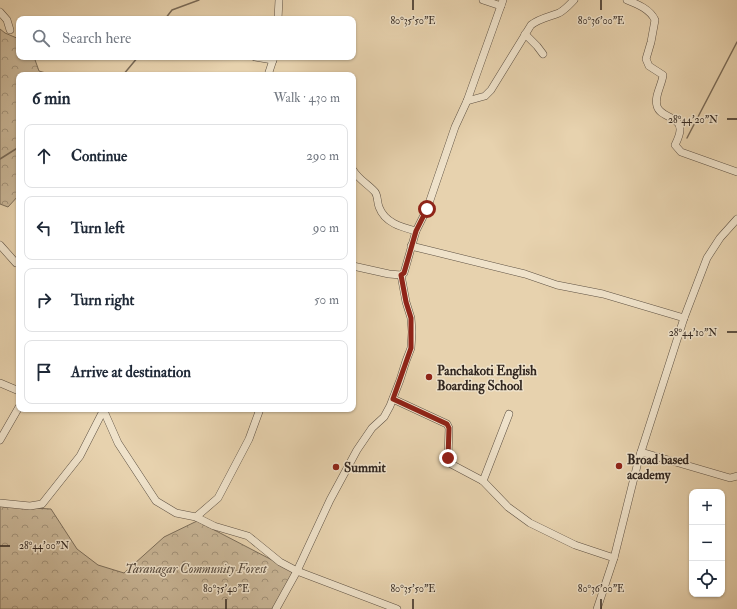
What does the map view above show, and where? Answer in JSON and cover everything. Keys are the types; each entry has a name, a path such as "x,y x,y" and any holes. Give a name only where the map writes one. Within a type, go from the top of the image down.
{"street":[{"path":"278,16 279,0"},
{"path":"401,275 404,273 416,231 427,209 455,127 467,101 502,3 483,0"},
{"path":"467,101 485,96 491,90 525,34 535,22 568,7 574,0"},
{"path":"627,0 636,3 650,13 655,20 646,59 649,66 663,75 656,105 661,112 674,119 679,124 680,130 675,145 681,152 737,172"},
{"path":"0,12 7,20 10,30"},
{"path":"525,34 543,54"},
{"path":"269,72 273,60"},
{"path":"356,174 376,194 381,214 395,225 416,231"},
{"path":"597,609 614,558 641,452 684,318 707,258 720,238 737,218"},
{"path":"0,245 16,262"},
{"path":"411,246 526,274 558,285 603,294 684,318"},
{"path":"356,267 389,274 401,275"},
{"path":"276,609 297,571 330,500 357,450 372,428 384,417 393,399 411,348 411,318 406,302 401,275"},
{"path":"0,383 16,390"},
{"path":"393,399 447,424 449,428 448,458 451,464 483,481 508,507 530,523 575,545 614,558"},
{"path":"0,440 16,412"},
{"path":"0,503 30,506 42,504 80,456 102,412"},
{"path":"104,412 118,443 156,501 176,513 196,517 214,526 248,536 280,562 297,571 398,609"},
{"path":"196,517 218,498 249,439 259,412"},
{"path":"483,481 509,414"},
{"path":"641,452 730,478 737,476"}],"green space":[{"path":"0,29 16,38 16,60 35,60 39,71 42,72 16,72 16,198 8,207 0,204"},
{"name":"Taranagar Community Forest","path":"0,506 51,509 77,549 98,565 124,573 164,537 197,521 297,573 278,609 0,609"}],"waterway":[{"path":"167,16 172,10 199,0"},
{"path":"687,138 737,42"},
{"path":"126,72 136,60"},
{"path":"0,159 16,149"}],"place":[{"name":"Panchakoti English Boarding School","path":"429,377"},
{"name":"Broad based academy","path":"619,466"},
{"name":"Summit","path":"336,467"}],"route":[{"path":"427,209 416,231 404,273 401,275 406,302 411,318 411,348 393,399 447,424 449,428 448,458"}]}
